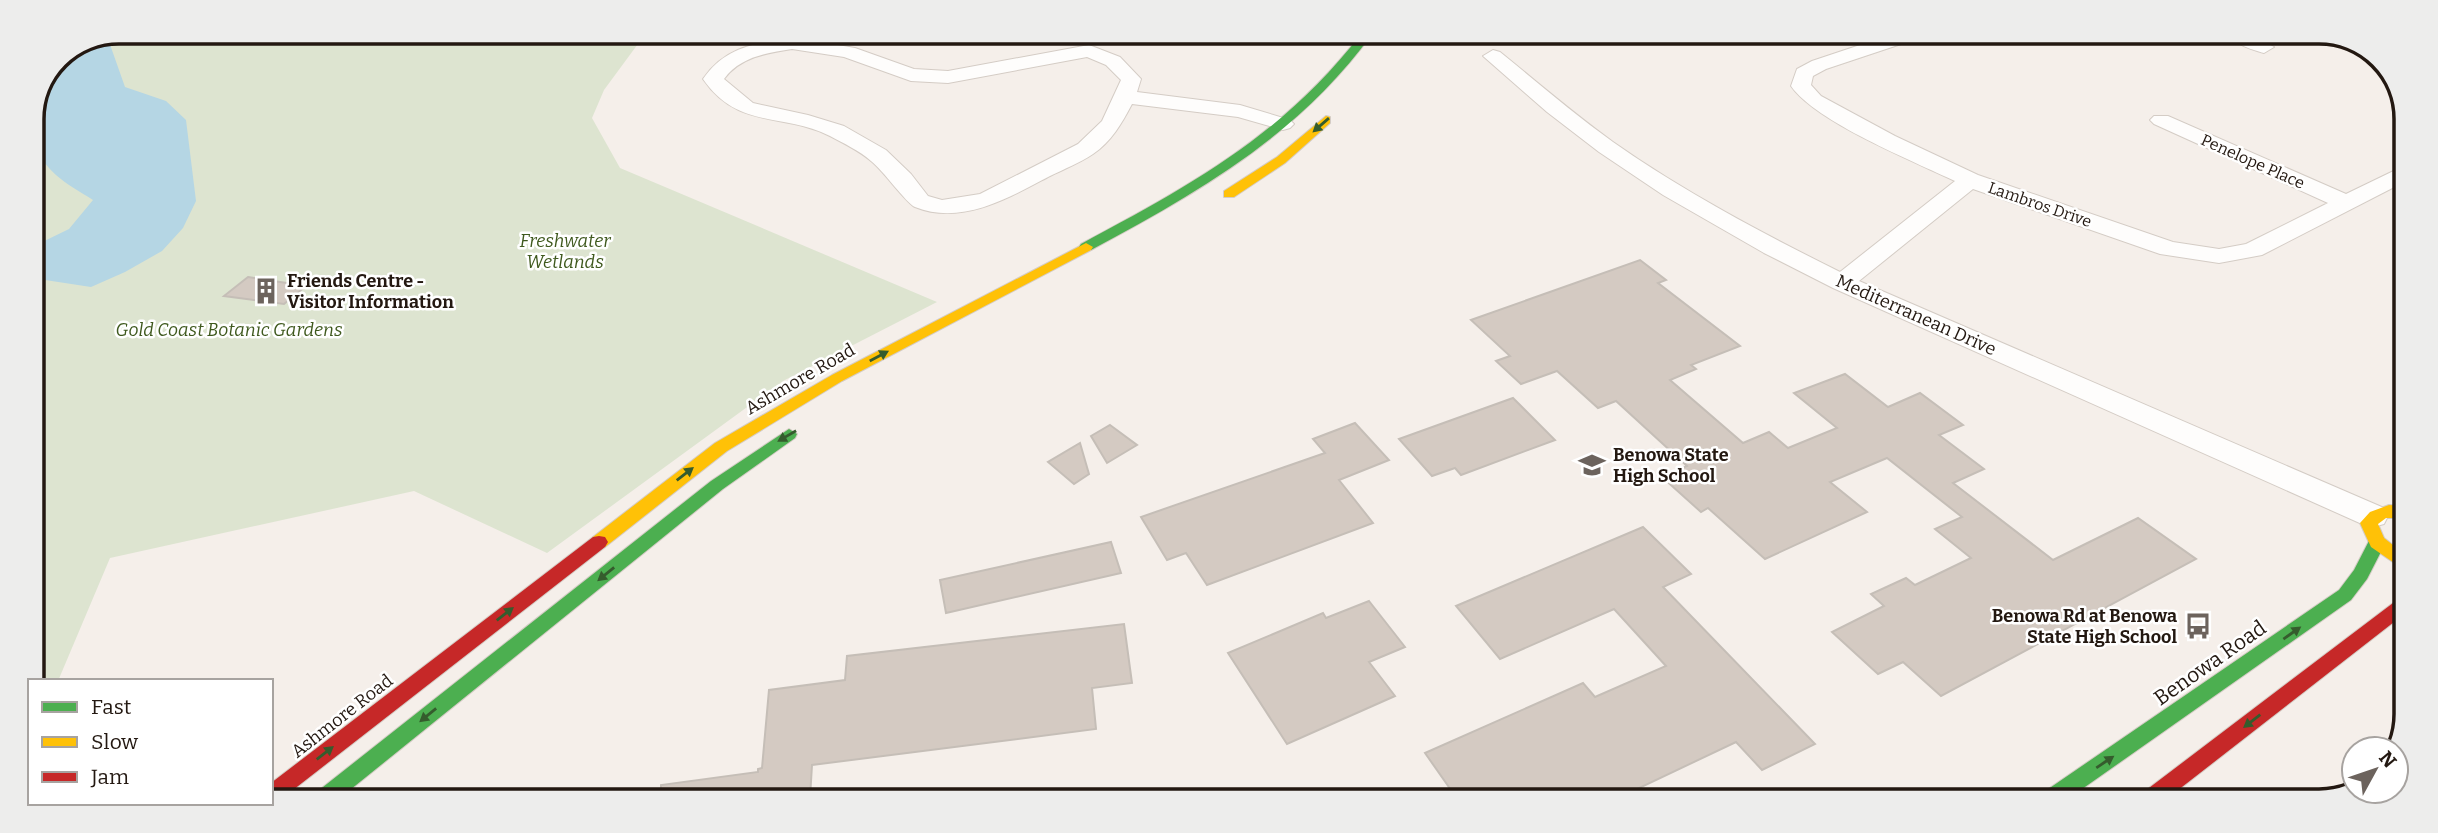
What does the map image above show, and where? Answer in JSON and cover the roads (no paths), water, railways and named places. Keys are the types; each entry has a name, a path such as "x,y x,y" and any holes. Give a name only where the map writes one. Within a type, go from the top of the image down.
{"main road":[{"name":"Ashmore Road","path":"279,789 721,447 837,378 1171,202 1283,124 1337,75 1360,44"},
{"path":"1216,202 1281,160 1335,113"},
{"path":"335,789 717,485 770,446 804,426"},
{"path":"2394,512 2382,512 2373,516 2369,523 2377,542 2394,555"},
{"name":"Benowa Road","path":"2066,789 2345,595 2361,574 2377,542"},
{"path":"2164,789 2394,612"}],"street":[{"path":"786,44 752,50 724,65 713,79 723,91 746,108 800,119 836,131 878,155 903,179 920,201 942,207 986,200 1086,149 1111,124 1131,79 1113,61 1089,51 948,77 911,75 848,52 798,44"},
{"name":"Lambros Drive","path":"1882,44 1819,65 1804,73 1801,86 1814,100 1887,141 1970,180 2169,249 2219,256 2253,250 2394,178"},
{"path":"2257,44 2264,47"},
{"name":"Mediterranean Drive","path":"1493,56 1575,124 1661,183 1758,241 1842,283 2373,516"},
{"path":"1125,97 1240,111 1283,124"},
{"name":"Penelope Place","path":"2161,120 2344,201"},
{"path":"1842,283 1970,180"}],"water":[{"path":"110,45 125,87 166,101 186,120 196,201 183,228 162,251 125,272 91,287 44,280 44,241 69,229 93,200 56,175 44,161 44,118 49,90 56,77 77,56 90,49"}],"place":[{"name":"Friends Centre - Visitor Information","path":"266,291"},
{"name":"Benowa State High School","path":"1592,465"},
{"name":"Benowa Rd at Benowa State High School","path":"2198,626"}],"park label":[{"name":"Freshwater Wetlands","path":"565,251"},
{"name":"Gold Coast Botanic Gardens","path":"229,330"}]}
